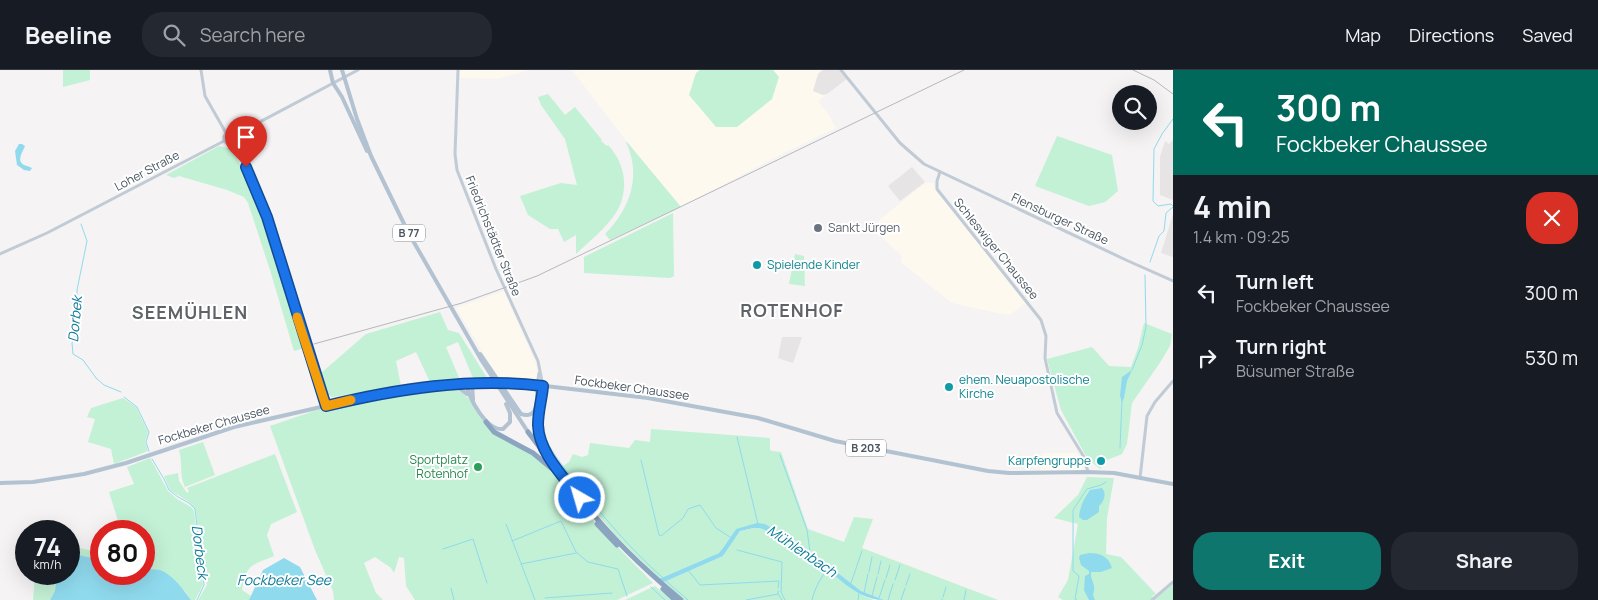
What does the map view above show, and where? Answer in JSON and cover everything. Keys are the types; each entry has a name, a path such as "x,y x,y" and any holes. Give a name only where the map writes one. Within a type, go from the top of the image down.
{"highway":[{"path":"540,386 539,430 545,449 556,471"},
{"path":"486,422 494,432 537,456 556,471"},
{"name":"B 77","path":"528,432 556,471 606,533 654,580 681,600"},
{"name":"B 77","path":"661,585 676,600"}],"main road":[{"path":"330,70 333,83 342,97 364,147 371,156"},
{"name":"B 77","path":"342,70 371,156 408,232 472,346 494,377 528,432"},
{"path":"469,384 469,396"},
{"path":"469,384 473,400"},
{"name":"Fockbeker Chaussee","path":"0,484 70,477 105,469 234,427 369,396 411,389 469,384 540,386 648,398 749,417 835,441 988,471 1114,473 1140,479"},
{"path":"455,385 473,400 486,422 494,428 500,429 507,426 510,422 510,413 501,390"},
{"path":"501,390 518,412 527,416 536,410 540,386"},
{"name":"B 203","path":"1140,479 1173,484"}],"street":[{"path":"201,70 205,96 226,133 224,141 228,144 233,144"},
{"path":"233,144 236,136 358,70"},
{"name":"Friedrichstädter Straße","path":"458,70 457,170 496,269 538,361 540,386"},
{"path":"841,70 900,143 924,164 940,172"},
{"path":"226,133 232,132 236,136"},
{"name":"Loher Straße","path":"0,254 78,217 224,141"},
{"path":"233,144 255,187 267,217 326,406"},
{"name":"Flensburger Straße","path":"940,172 1173,281"},
{"name":"Schleswiger Chaussee","path":"940,172 937,189 1040,320 1046,336 1045,358 1057,413 1084,457 1088,472"},
{"path":"1140,479 1147,416 1173,381"},
{"path":"1152,600 1173,582"}],"shaded area":[{"path":"460,70 529,70 497,79 460,78"},
{"path":"572,70 823,70 818,74 823,95 827,94 818,101 836,128 681,207 627,142"},
{"path":"823,70 841,70 848,78 823,95 813,91 818,74"},
{"path":"1173,140 1173,200 1160,195 1160,157 1165,141 1169,144"},
{"path":"912,167 925,182 900,201 888,186"},
{"path":"925,183 933,183 936,191 1026,303 1007,315 952,303 902,263 902,256 871,227"},
{"path":"1173,214 1173,257 1161,253"},
{"path":"504,291 536,364 538,381 498,377 456,308"},
{"path":"782,337 802,337 793,363 778,358"},
{"path":"1042,453 1078,453 1083,470 1040,471"}],"green space":[{"path":"63,70 90,70 90,80 63,87"},
{"path":"700,70 773,70 779,77 772,99 737,127 716,127 689,95 696,73"},
{"path":"548,94 565,115 575,107 601,141 608,145 614,153 619,162 624,180 622,199 613,217 576,254 576,235 564,242 558,229 550,229 528,215 520,196 561,183 577,185 565,139 541,105 538,97"},
{"path":"1057,136 1112,155 1118,191 1105,202 1089,206 1035,186"},
{"path":"626,142 681,207 610,240 605,234 614,224 627,203 633,179 631,155"},
{"path":"219,146 232,149 262,213 304,348 294,351 270,270 248,203 244,197 179,176 174,178 166,175"},
{"path":"673,213 674,276 670,278 584,273 584,257"},
{"path":"795,254 804,256 805,286 789,284"},
{"path":"440,312 448,330 459,333 487,378 473,378 458,342 446,347 460,380 430,382 416,352 396,361 401,386 332,397 328,394 320,374 366,334"},
{"path":"1144,323 1172,334 1170,346 1132,403 1127,444 1122,454 1107,460 1100,469 1087,458 1061,410 1047,359 1092,347 1109,366 1131,367"},
{"path":"454,387 469,399 494,433 505,441 531,454 547,467 586,513 653,583 617,600 415,600 406,586 404,558 399,557 394,573 391,568 375,557 364,563 376,593 383,600 334,600 333,591 315,550 270,426 314,411 369,398"},
{"path":"123,398 136,407 148,432 145,442 148,451 114,464 111,449 88,442 95,419 87,417 91,408"},
{"path":"651,429 770,438 770,450 781,452 808,529 844,542 854,517 873,519 862,548 998,600 884,600 861,591 806,548 785,541 765,524 736,529 719,553 659,579 618,538 560,468 569,462 573,454 582,457 588,455 590,443 629,448 635,440 650,442"},
{"path":"203,442 215,475 185,487 182,478 179,450"},
{"path":"275,454 297,512 271,524 267,535 274,556 255,564 248,570 242,590 251,596 249,600 198,600 207,585 196,511 189,502 170,490 164,476 178,473 179,481 187,493 189,491 187,488"},
{"path":"150,458 168,491 194,511 203,585 195,600 191,600 186,592 159,570 155,570 155,520 118,520 109,492 134,484 127,467"},
{"path":"1087,477 1114,478 1107,518 1106,554 1121,557 1156,594 1152,596 1155,599 1173,584 1173,600 1063,600 1058,597 1068,580 1078,524 1054,518 1078,495"},
{"path":"761,527 787,547 805,553 814,559 859,594 874,600 684,600 664,582 723,556 740,531"},
{"path":"80,548 90,550 90,557 80,555"},
{"path":"34,585 56,585 50,600 33,600"},
{"path":"655,586 672,600 625,600"}],"water":[{"path":"19,144 25,146 20,161 32,168 30,171 24,170 17,165 15,151"},
{"path":"1132,370 1122,402 1120,396 1122,377"},
{"path":"1102,488 1105,495 1099,506 1099,512 1087,520 1083,520 1079,517 1081,506 1086,496 1090,490"},
{"name":"Mühlenbach","path":"757,523 770,527 785,541 806,548 861,591 884,600 872,599 862,595 842,582 815,559 805,553 785,546 766,530 759,528 740,531 723,556 664,582 659,579 719,553 736,529"},
{"path":"1089,553 1104,556 1112,568 1101,572 1091,572 1095,600 1089,600 1084,590 1085,576 1089,574 1089,571 1081,565 1079,558 1080,555"},
{"path":"80,555 90,557 90,585 155,585 155,569 164,572 173,579 191,600 50,600 56,585 80,585"},
{"name":"Fockbeker See","path":"284,558 300,567 317,600 249,600 263,570"}],"waterway":[{"path":"1173,119 1154,149 1153,201 1158,206 1171,204 1173,206"},
{"path":"1150,262 1159,236 1164,231 1166,213 1173,207"},
{"name":"Dorbek","path":"81,224 87,241 77,290 77,332 72,343 73,354 83,360 96,378 104,385 121,392"},
{"path":"1132,370 1142,345 1146,327 1145,275"},
{"name":"Dorbeck","path":"124,397 137,407 149,432 146,442 149,451"},
{"path":"1120,448 1122,400"},
{"path":"543,431 556,457 595,506 627,543 663,578"},
{"path":"737,437 758,524"},
{"name":"Mühlenbach","path":"780,455 807,530 810,552"},
{"name":"Dorbeck","path":"152,459 169,490 195,509 204,585 197,600"},
{"path":"641,460 659,535 661,536 683,518 688,509 700,505 716,528 730,537"},
{"path":"1077,600 1075,599 1079,576 1073,571 1073,510 1087,489 1106,482"},
{"path":"512,541 561,521 576,552 588,562 618,569 627,596"},
{"path":"506,524 535,600"},
{"path":"443,549 473,539 487,583"},
{"path":"737,550 782,562 781,592 785,600"},
{"path":"851,583 862,551"},
{"path":"521,564 576,553"},
{"path":"869,572 872,557"},
{"path":"878,574 881,561"},
{"path":"886,578 890,565"},
{"path":"895,580 900,565"},
{"path":"688,570 700,585 779,581 778,588"},
{"name":"Mühlenbach","path":"812,600 814,592 826,571"},
{"path":"864,593 868,574"},
{"path":"906,585 910,574"},
{"path":"872,596 877,577"},
{"path":"879,598 885,580"},
{"path":"666,581 688,600"},
{"path":"888,600 893,584"},
{"path":"651,587 665,600"},
{"path":"943,597 946,587"},
{"path":"451,588 454,600"},
{"path":"901,600 905,588"},
{"path":"964,600 966,590"},
{"path":"778,591 782,600"},
{"path":"545,598 612,593"},
{"path":"858,600 859,593"},
{"path":"746,600 778,594"}],"railway":[{"path":"314,344 462,303 537,276 964,70"},
{"path":"1133,70 1154,80 1173,94"}],"slow traffic":[{"path":"297,317 326,406 351,400"}],"place":[{"name":"Sankt Jürgen","path":"818,228"},
{"name":"Spielende Kinder","path":"757,265"},
{"name":"ehem. Neuapostolische Kirche","path":"949,387"},
{"name":"Karpfengruppe","path":"1101,461"},
{"name":"Sportplatz Rotenhof","path":"478,467"}],"district":[{"name":"ROTENHOF","path":"792,311"},
{"name":"SEEMÜHLEN","path":"190,313"}],"route":[{"path":"246,167 267,217 326,406 369,396 426,387 497,384 543,386 538,416 542,444 557,469 580,498"}]}
